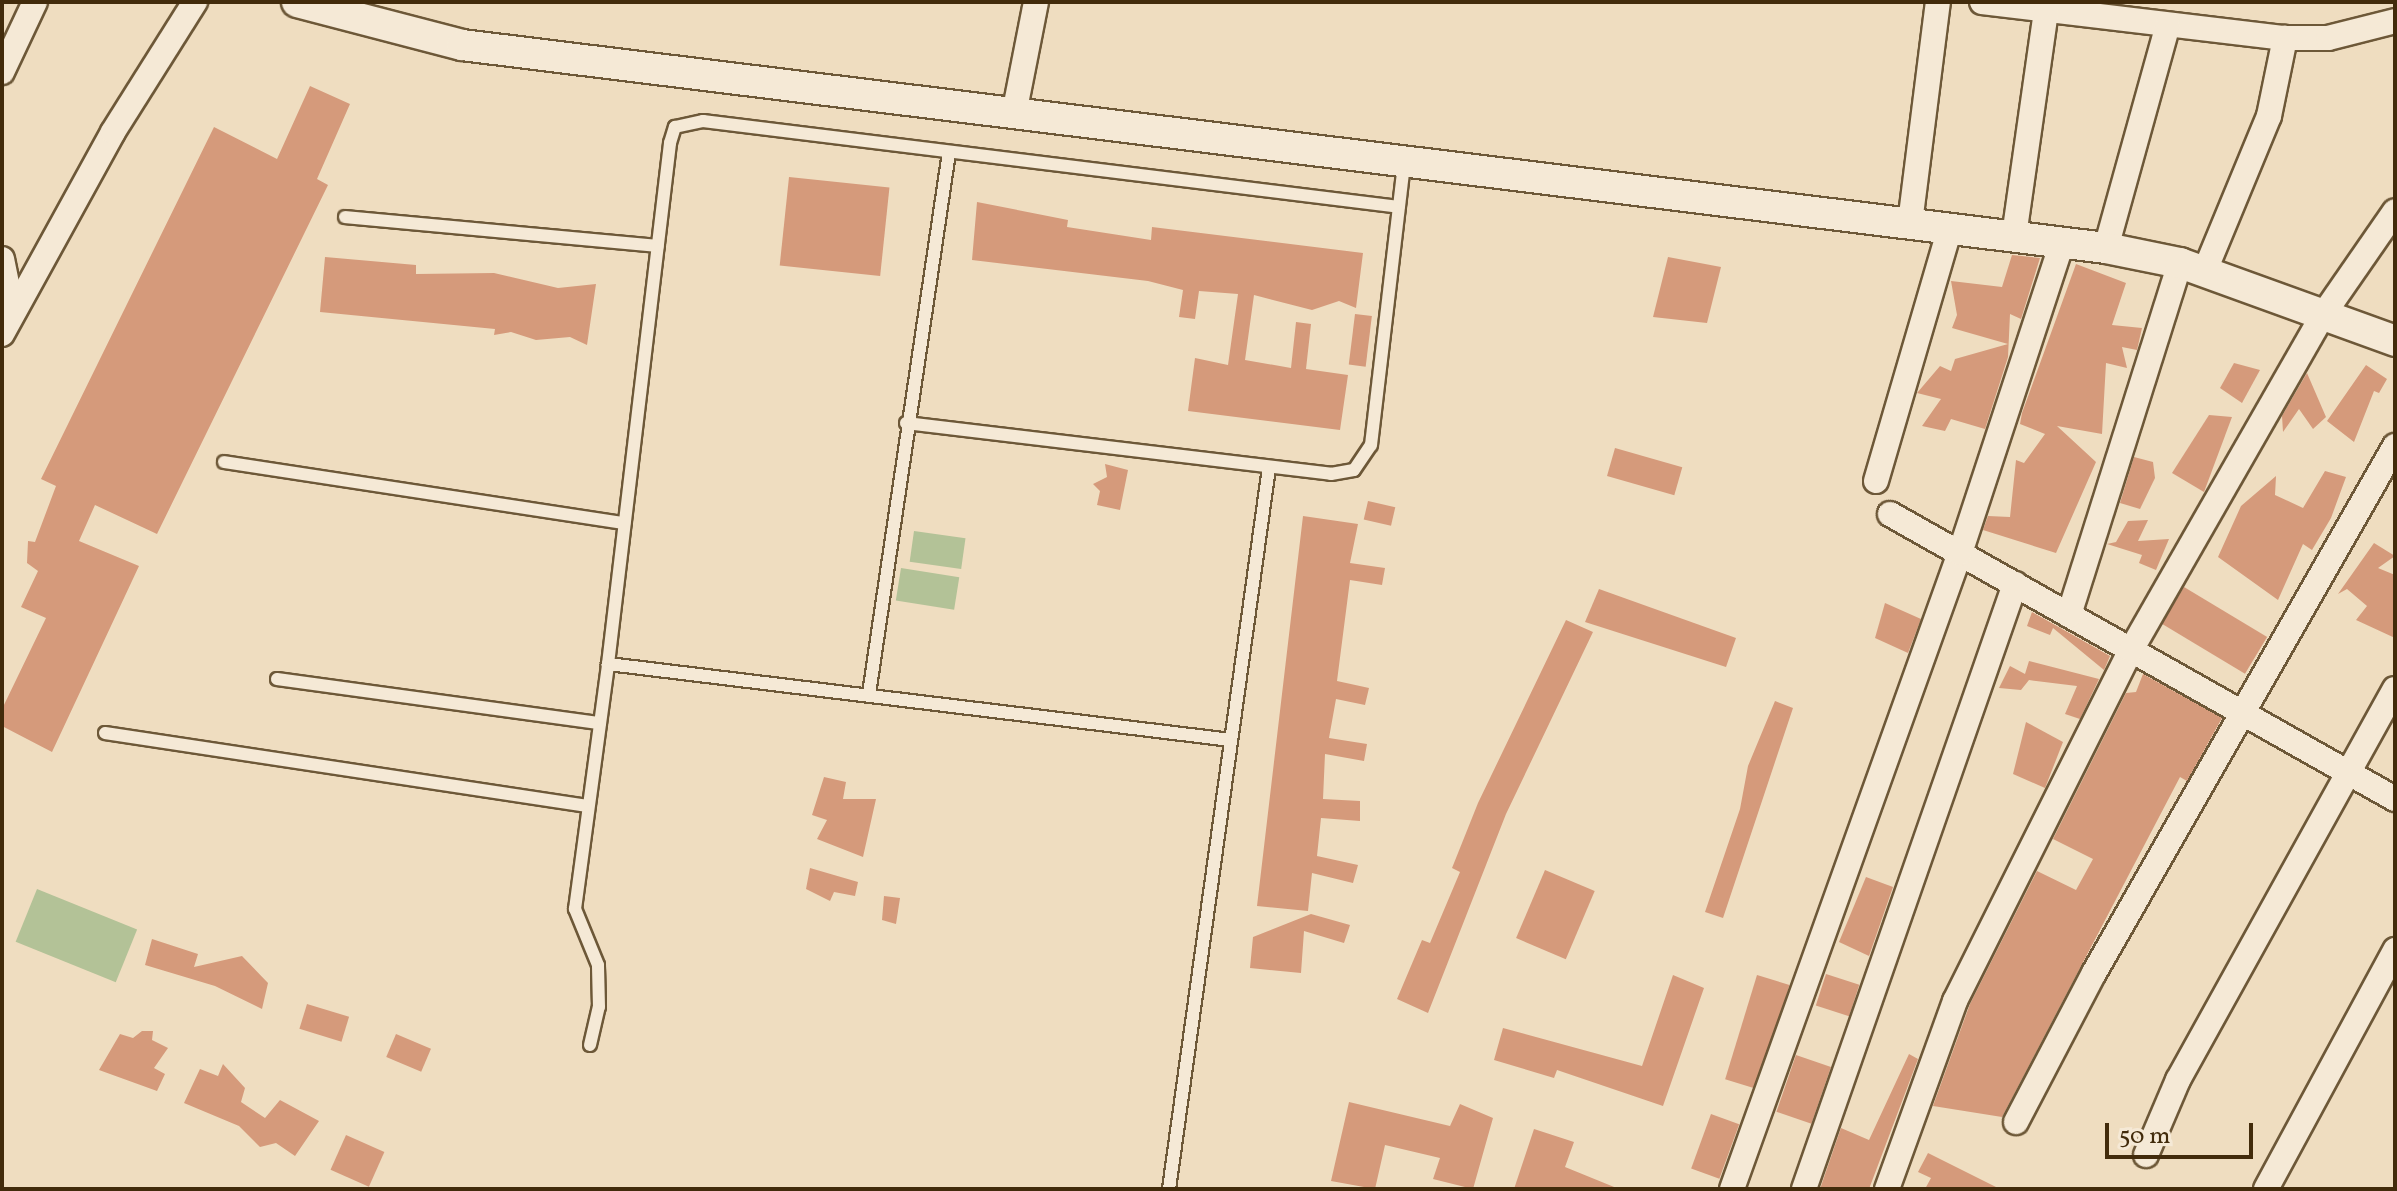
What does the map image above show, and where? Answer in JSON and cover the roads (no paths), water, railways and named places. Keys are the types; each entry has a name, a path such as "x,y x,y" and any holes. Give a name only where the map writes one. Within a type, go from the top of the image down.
{"street":[{"path":"2,72 35,2"},
{"path":"2,334 12,308 195,2"},
{"path":"297,2 462,45 1015,109 1404,163 2106,248 2192,268 2395,341"},
{"path":"1015,109 1036,2"},
{"path":"1910,223 1938,2"},
{"path":"1982,2 2285,38 2328,38 2395,21"},
{"path":"2014,236 2046,11"},
{"path":"2106,248 2168,25"},
{"path":"2069,615 2192,268 2273,105 2285,38"},
{"path":"1887,1189 1955,1001 2131,650 2323,315 2395,211"},
{"path":"1876,481 1950,228"},
{"path":"1732,1189 1960,553 2062,242"},
{"path":"2,259 12,308"},
{"path":"2016,1122 2240,711 2395,446"},
{"path":"1890,514 2395,799"},
{"path":"1804,1189 2015,584"},
{"path":"2146,1155 2178,1080 2395,689"},
{"path":"2266,1189 2395,950"}],"lane":[{"path":"590,1045 599,1007 598,965 575,909 608,664 670,143 675,127 685,122 1399,207"},
{"path":"869,694 906,423 949,152"},
{"path":"906,423 1331,474 1354,470 1365,460 1404,163"},
{"path":"345,217 658,246"},
{"path":"224,462 624,523"},
{"path":"1169,1189 1269,467"},
{"path":"608,664 1231,740"},
{"path":"277,679 600,723"},
{"path":"105,733 588,806"}]}
